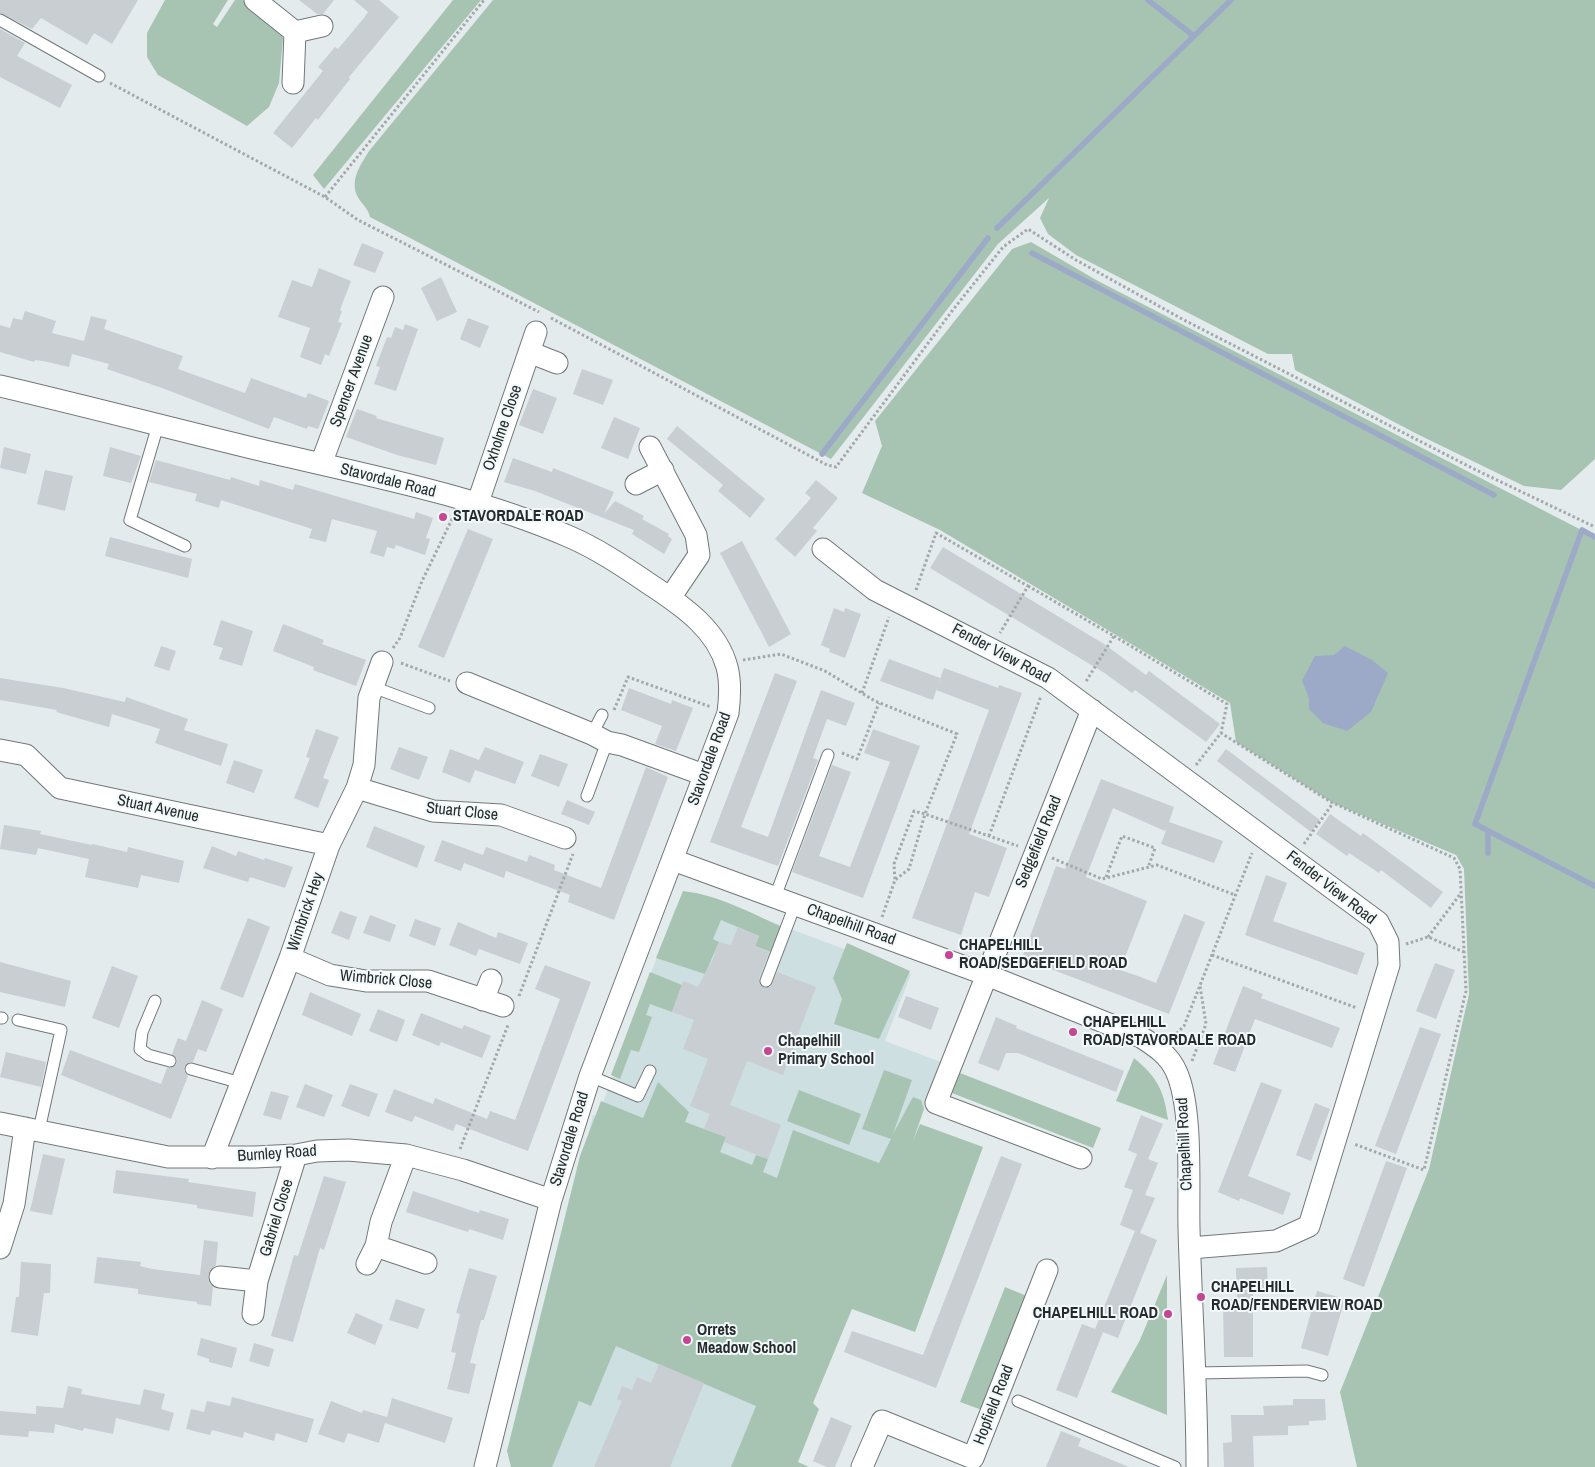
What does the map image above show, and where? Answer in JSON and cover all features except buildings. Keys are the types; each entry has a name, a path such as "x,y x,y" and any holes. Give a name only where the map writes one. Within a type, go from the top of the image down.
{"street":[{"path":"255,0 295,32"},
{"path":"295,32 322,26"},
{"path":"293,83 295,32"},
{"name":"Spencer Avenue","path":"320,464 383,297"},
{"name":"Oxholme Close","path":"469,502 532,342 557,363"},
{"name":"Stavordale Road","path":"0,386 320,464 513,515 572,538 615,561 670,598 699,620 716,643 725,663 730,692 728,713 590,1076 551,1200 485,1467"},
{"path":"650,447 696,535 699,555 670,598"},
{"path":"636,484 663,470"},
{"name":"Fender View Road","path":"823,549 875,590 1048,678 1378,922 1388,942 1389,965 1309,1226 1276,1241 1190,1248"},
{"name":"Wimbrick Hey","path":"212,1158 290,958 329,846 357,788 364,765 366,718 373,687 383,660"},
{"path":"467,683 600,731 622,745 704,775"},
{"name":"Sedgefield Road","path":"987,975 1036,852 1084,704"},
{"name":"Stuart Avenue","path":"0,750 26,754 60,788 329,846"},
{"name":"Stuart Close","path":"357,788 433,811 501,815 565,838"},
{"name":"Chapelhill Road","path":"673,860 987,975 1141,1037 1161,1050 1176,1070 1186,1102 1196,1374 1197,1467"},
{"name":"Wimbrick Close","path":"290,958 330,975 366,981 428,981 493,1003 491,980"},
{"path":"987,975 936,1103 1081,1158"},
{"name":"Burnley Road","path":"0,1123 168,1157 212,1158 296,1155 317,1151 348,1150 406,1155 463,1170 551,1200"},
{"path":"0,1248 14,1204 32,1129"},
{"name":"Gabriel Close","path":"252,1314 257,1282 296,1155"},
{"path":"406,1155 381,1222 372,1255 426,1263"},
{"name":"Hopfield Road","path":"862,1467 882,1422 971,1463 1046,1270"},
{"path":"220,1278 257,1282"}],"lane":[{"path":"0,20 99,76"},
{"path":"158,425 130,520 185,546"},
{"path":"373,687 429,708"},
{"path":"587,796 600,731"},
{"path":"775,897 828,755"},
{"path":"766,981 795,905"},
{"path":"155,1001 142,1032 140,1049 148,1055 170,1061"},
{"path":"18,1020 61,1030 32,1129"},
{"path":"191,1069 241,1083"},
{"path":"590,1076 638,1096 650,1071"},
{"path":"1196,1374 1307,1371 1322,1374"},
{"path":"1018,1401 1175,1467"}],"path":[{"path":"326,197 484,0"},
{"path":"99,76 326,197 358,220 538,311 827,465 836,467 1003,247 1028,229 1076,260 1184,320 1476,470 1595,527"},
{"path":"467,683 456,683 383,660 400,638 422,581 469,502"},
{"path":"862,693 906,605 917,588 936,533 1228,704 1221,733"},
{"path":"991,648 1028,586"},
{"path":"1084,704 1114,636"},
{"path":"725,663 781,654 825,671 879,703 957,734 925,814 909,869 896,880"},
{"path":"600,731 615,709 628,677 728,713"},
{"path":"989,836 1048,678"},
{"path":"828,755 832,749 857,760 879,703"},
{"path":"1293,858 1333,803"},
{"path":"875,934 896,880 894,864 914,811 1036,852 1102,878 1157,865 1235,895"},
{"path":"1161,1050 1184,1026 1260,834"},
{"path":"1105,878 1122,836 1155,848 1148,868"},
{"path":"1388,949 1428,937 1462,892"},
{"path":"1428,937 1464,952"},
{"path":"1212,954 1374,1015"},
{"path":"1176,1070 1192,1061 1206,1024 1200,986"}],"shaded area":[{"path":"700,895 911,974 885,1041 941,1062 882,1224 788,1467 513,1467 511,1456 593,1115 598,1116 675,909"}],"green space":[{"path":"165,0 228,0 213,24 217,27 235,0 243,0 280,31 283,38 279,83 269,107 247,126 158,75 147,57 147,33"},
{"path":"453,0 481,0 324,189 313,175"},
{"path":"493,0 1595,0 1595,459 1561,490 1524,486 1419,435 1295,370 1292,354 1268,354 1076,255 1048,234 1040,218 1049,198 998,244 831,459 370,217 356,193 355,181 360,165 369,151"},
{"path":"1031,242 1098,281 1595,537 1595,1467 1357,1467 1340,1392 1429,1169 1469,994 1464,869 1456,855 1333,803 1236,742 1230,703 940,530 862,493 882,446 875,421 1012,249"},
{"path":"683,891 721,900 782,927 771,952 755,946 759,936 721,920 713,939 719,942 705,974 656,958"},
{"path":"847,943 910,971 879,1039 834,1024 842,999 833,978"},
{"path":"650,972 682,985 672,1012 650,1004 646,1015 652,1017 639,1052 631,1050 620,1079 611,1075"},
{"path":"1134,1058 1154,1078 1162,1092 1168,1120 1116,1101"},
{"name":"Orrets Meadow School","path":"884,1070 912,1080 893,1134 913,1097 921,1100 924,1109 913,1141 920,1124 983,1147 915,1332 852,1309 813,1403 819,1409 798,1462 809,1467 731,1467 756,1406 616,1346 591,1406 579,1401 552,1467 511,1467 507,1451 580,1156 601,1101 643,1118 658,1082 689,1112 685,1122 726,1137 720,1152 752,1165 756,1155 768,1159 763,1172 777,1178 793,1130 879,1163 891,1139 862,1129"},
{"path":"960,1073 1101,1128 1093,1148 952,1093"},
{"path":"799,1090 861,1114 849,1145 787,1121"},
{"path":"1167,1275 1167,1415 1111,1392 1140,1340"},
{"path":"1005,1287 1027,1296 982,1410 960,1402"}],"water":[{"path":"1345,646 1372,660 1388,673 1371,712 1347,731 1323,723 1309,709 1309,698 1302,681 1315,656 1334,655"}],"waterway":[{"path":"1148,0 1194,36"},
{"path":"997,228 1231,0"},
{"path":"822,454 988,238"},
{"path":"1032,253 1494,495"},
{"path":"1595,537 1582,530 1475,824 1595,886"},
{"path":"1488,831 1488,853"}],"place":[{"name":"STAVORDALE ROAD","path":"443,517"},
{"name":"CHAPELHILL ROAD/SEDGEFIELD ROAD","path":"949,955"},
{"name":"CHAPELHILL ROAD/STAVORDALE ROAD","path":"1073,1032"},
{"name":"Chapelhill Primary School","path":"768,1051"},
{"name":"CHAPELHILL ROAD/FENDERVIEW ROAD","path":"1201,1297"},
{"name":"CHAPELHILL ROAD","path":"1168,1314"},
{"name":"Orrets Meadow School","path":"687,1340"}]}
